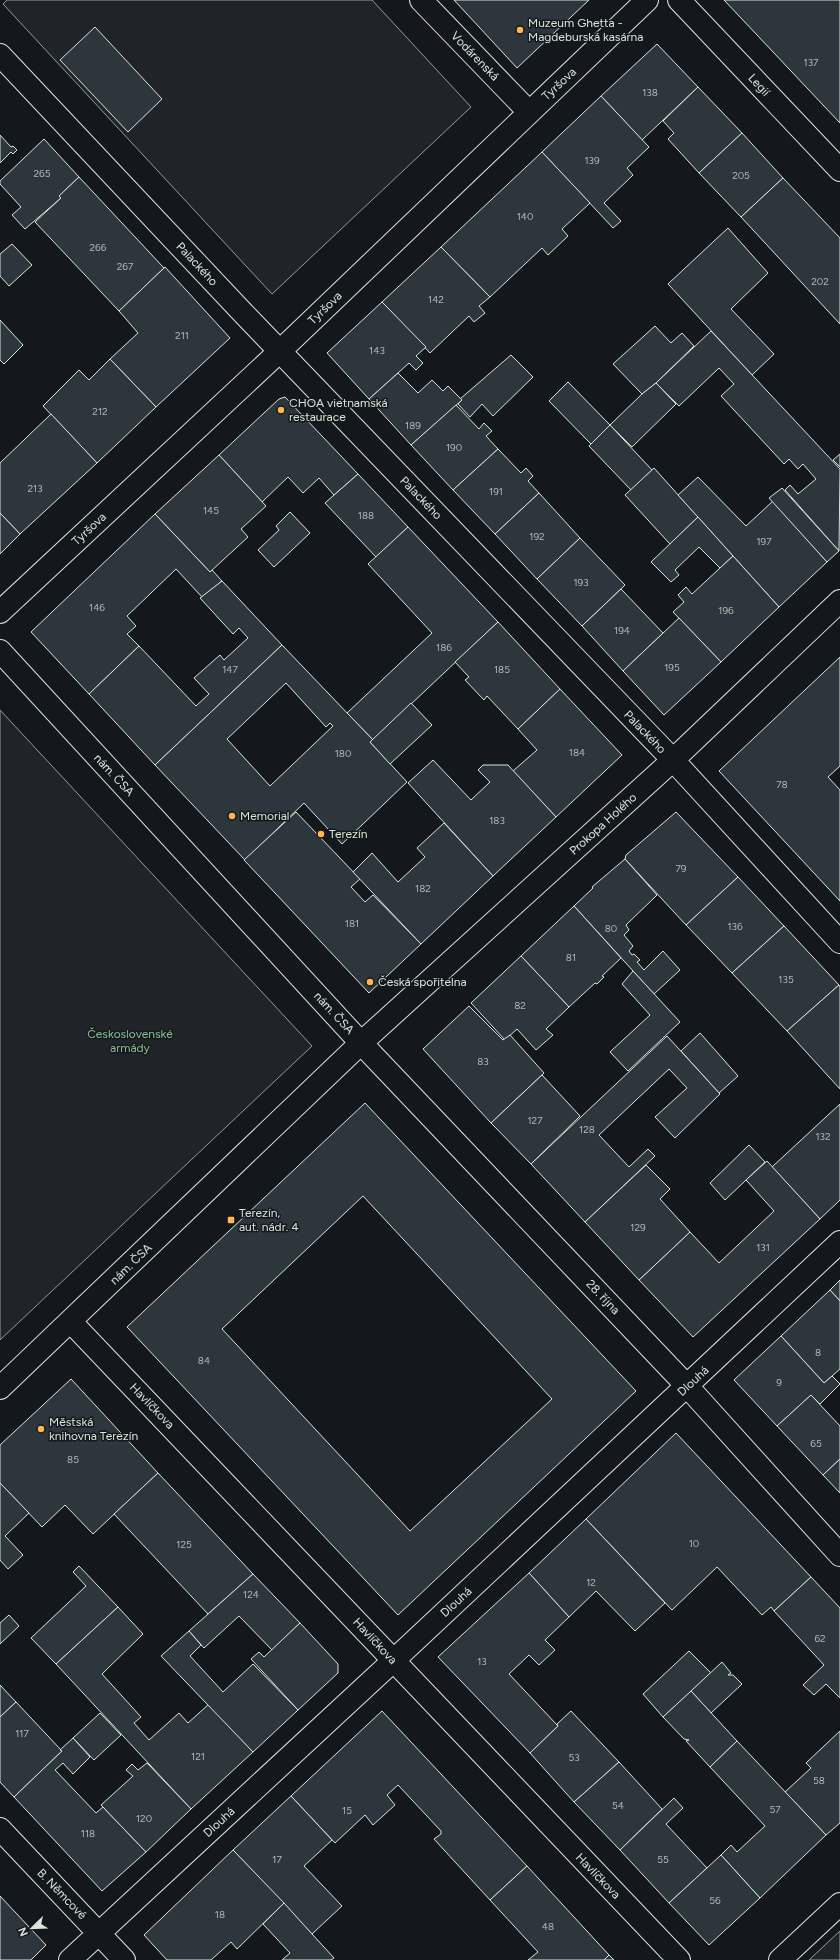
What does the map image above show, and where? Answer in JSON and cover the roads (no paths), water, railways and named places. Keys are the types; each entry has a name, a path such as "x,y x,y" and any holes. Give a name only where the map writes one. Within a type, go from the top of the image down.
{"street":[{"name":"Vodárenská","path":"421,0 529,112"},
{"name":"Tyršova","path":"0,612 280,351 647,0"},
{"name":"Legií","path":"679,0 840,170"},
{"name":"Palackého","path":"0,55 280,351 673,760 840,942"},
{"name":"Prokopa Holého","path":"362,1043 673,760 840,601"},
{"name":"nám. ČSA","path":"0,652 362,1043 71,1322 0,1388"},
{"name":"28. října","path":"362,1043 688,1386 840,1555"},
{"name":"Dlouhá","path":"70,1960 688,1386 840,1242"},
{"name":"Havlíčkova","path":"71,1322 679,1960"},
{"name":"B. Němcové","path":"0,1829 124,1960"},
{"path":"780,1960 840,1904"}],"place":[{"name":"Muzeum Ghetta - Magdeburská kasárna","path":"520,30"},
{"name":"CHOA vietnamská restaurace","path":"281,410"},
{"name":"Memorial","path":"232,816"},
{"name":"Terezín","path":"321,834"},
{"name":"Česká spořitelna","path":"370,982"},
{"name":"Terezín, aut. nádr. 4","path":"231,1220"},
{"name":"Městská knihovna Terezín","path":"41,1429"}],"park label":[{"name":"Československé armády","path":"130,1041"}]}
